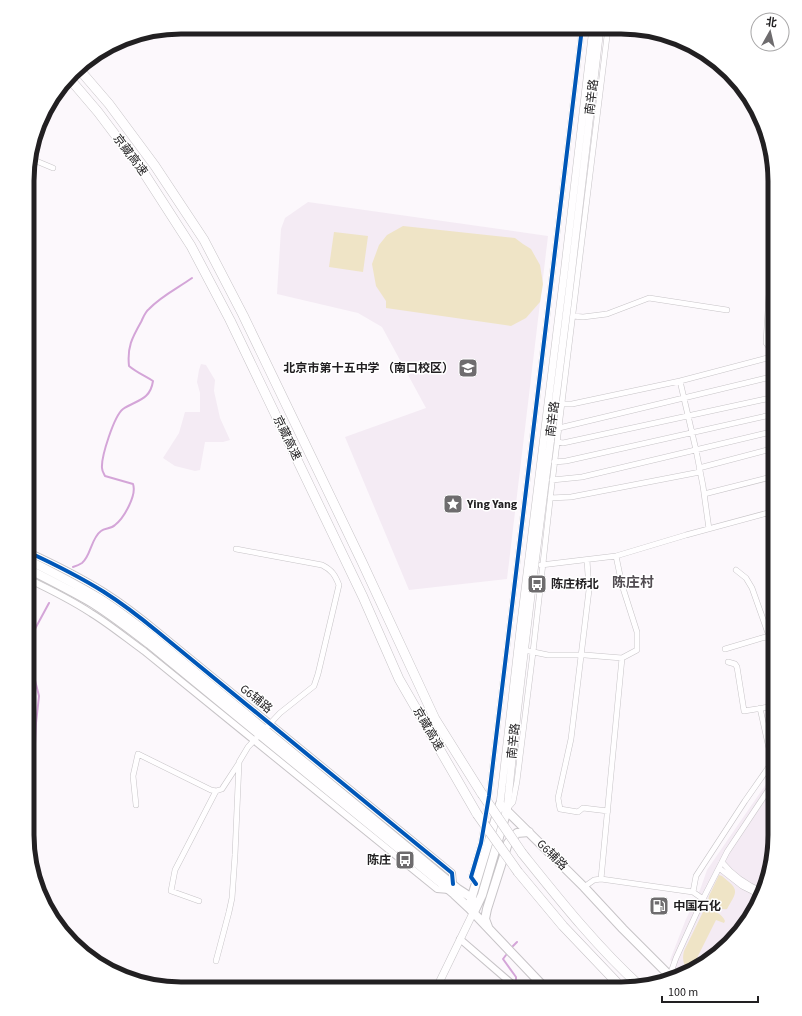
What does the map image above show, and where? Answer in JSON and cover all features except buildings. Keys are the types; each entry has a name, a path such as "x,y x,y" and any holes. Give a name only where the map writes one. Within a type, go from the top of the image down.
{"highway":[{"name":"京藏高速","path":"82,72 109,104 155,166 204,240 281,392 435,719 486,795 522,853 567,909 635,982"},
{"name":"京藏高速","path":"72,82 98,112 144,173 191,246 230,320 363,597 399,678 477,814 518,872 563,926 616,982"}],"main road":[{"name":"南辛路","path":"592,93 593,34"},
{"name":"南辛路","path":"504,807 505,757 531,566 562,294 599,34"},
{"name":"G6辅路","path":"34,563 99,598 128,618 154,638 262,732"},
{"name":"南辛路","path":"504,807 524,650 531,566"},
{"name":"G6辅路","path":"34,572 95,605 117,620 262,732 451,887 539,982"},
{"name":"G6辅路","path":"504,807 668,974"},
{"path":"471,910 472,898 476,884 504,807"},
{"path":"439,982 460,939 471,910 482,894 504,807"},
{"path":"488,928 486,919 487,909 508,843 517,833 529,832"},
{"name":"G6辅路","path":"451,887 472,898"}],"street":[{"path":"476,884 471,877 481,843 486,795 518,564 581,34"},
{"path":"486,795 504,807 513,802 515,796 534,652 554,462 573,316 592,93 607,34"},
{"path":"575,91 592,93"},
{"path":"35,161 53,168"},
{"path":"573,316 583,317 607,314 649,298 727,310"},
{"path":"768,311 766,343 768,346"},
{"path":"562,404 572,404 680,381 768,358"},
{"path":"559,428 768,378"},
{"path":"680,381 700,470 709,529"},
{"path":"557,442 563,443 768,399"},
{"path":"554,462 566,461 768,416"},
{"path":"552,480 582,477 768,433"},
{"path":"550,498 571,497 700,470 768,450"},
{"path":"704,494 768,478"},
{"path":"518,564 531,566 616,556 768,512"},
{"path":"136,804 132,776 138,754 211,790 216,791 222,789 248,746 280,713 314,686 339,585 335,576 329,568 322,565 236,549"},
{"name":"G6辅路","path":"34,555 60,567 97,588 132,611 164,636 262,732"},
{"path":"524,650 548,655 581,655 622,658 637,650 638,632 622,585 616,556"},
{"path":"587,560 589,590 570,739 558,798 560,809 578,812 583,808 608,811"},
{"path":"736,570 746,578 752,588 768,631"},
{"name":"G6辅路","path":"34,582 90,612 262,732 452,873 451,887"},
{"path":"726,649 768,637"},
{"path":"601,879 622,658"},
{"path":"728,662 735,664 737,667 744,711 768,707"},
{"path":"760,708 768,740"},
{"path":"216,961 232,898 239,762"},
{"path":"693,892 696,876 768,767"},
{"path":"671,973 676,958 703,899 727,852 768,790"},
{"path":"199,901 171,891 175,870 216,791"},
{"path":"722,862 728,870 742,881 758,889"},
{"path":"719,868 742,886 756,892"},
{"path":"584,887 594,880 601,879 693,892 703,899"},
{"path":"460,939 510,982"}],"shaded area":[{"name":"北京市第十五中学 （南口校区）","path":"308,202 548,236 507,579 409,590 345,437 426,408 382,327 358,313 277,294 281,229 285,218"},
{"path":"403,226 515,238 531,249 540,265 543,284 540,302 526,318 511,326 386,308 386,301 376,286 372,264 379,245 387,235"},
{"path":"334,232 368,236 363,272 329,267"},
{"path":"201,364 206,365 215,380 214,391 220,418 230,440 223,442 205,442 200,470 195,471 175,466 163,458 179,433 185,412 200,412 200,393 197,382"},
{"path":"768,781 767,854 763,873 753,900 738,925 718,946 695,962 676,971 676,965 670,960 707,870"},
{"path":"719,875 732,884 735,891 735,894 727,909 720,908 708,901"},
{"path":"708,909 713,910 725,921 724,923 716,920 697,958 699,960 686,967 683,957 684,951 703,912"}],"waterway":[{"path":"73,567 81,564 85,560 98,534 119,522 126,512 133,494 133,484 105,476 102,468 109,437 119,413 123,409 146,396 149,393 153,381 129,366 129,353 133,338 148,310 164,296 192,278"},
{"path":"34,631 49,603"},
{"path":"34,676 39,696 34,765"},
{"path":"513,946 517,942"},
{"path":"506,955 503,959 516,979"}],"cycle path":[{"path":"476,884 471,877 481,843 489,796 581,34"},
{"path":"34,555 95,586 138,616 452,873 453,884"}],"place":[{"name":"北京市第十五中学 （南口校区）","path":"468,368"},
{"name":"Ying Yang","path":"453,504"},
{"name":"陈庄桥北","path":"537,584"},
{"name":"陈庄","path":"405,860"},
{"name":"中国石化","path":"659,906"}],"district":[{"name":"陈庄村","path":"633,583"}]}
